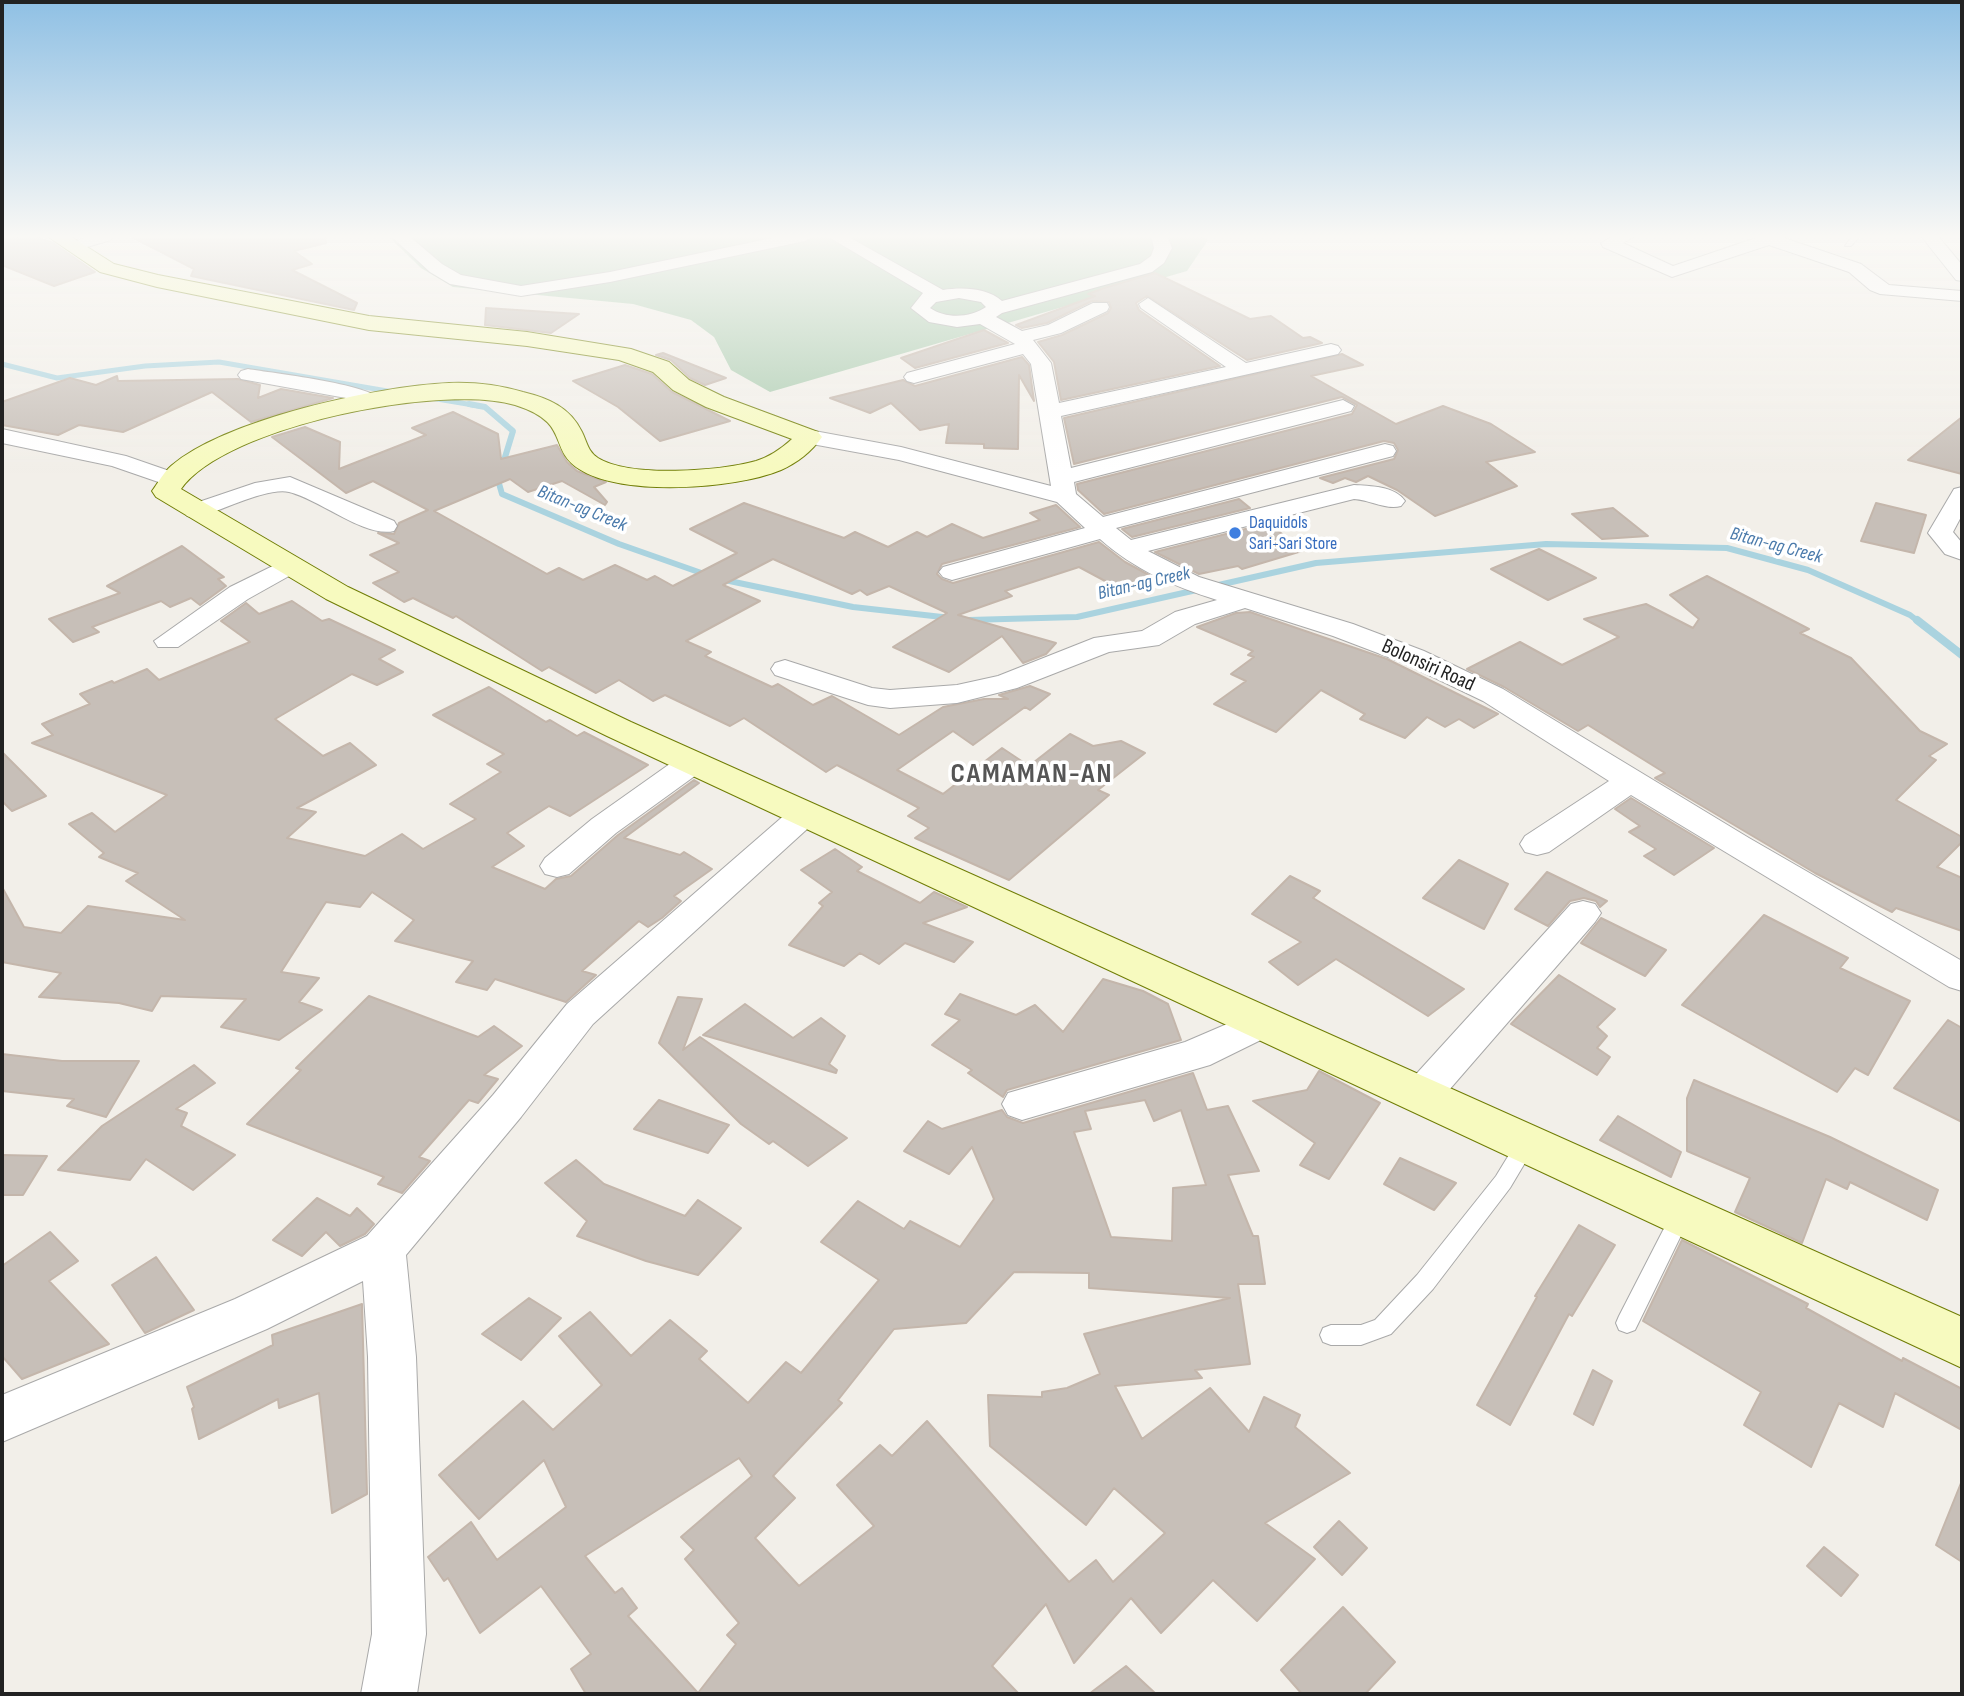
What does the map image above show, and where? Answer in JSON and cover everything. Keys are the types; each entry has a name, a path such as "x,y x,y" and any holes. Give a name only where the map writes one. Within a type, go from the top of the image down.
{"main road":[{"path":"329,315 623,354 660,368 681,385 715,402 809,437 793,453 762,468 694,477 623,474 590,465 573,449 569,430 561,418 537,404 472,390 390,396 304,417 242,439 183,468 170,479 166,491 337,593 692,762 1001,906 1422,1094 1525,1146 1962,1343"}],"street":[{"path":"931,315 945,320 975,315"},
{"path":"991,315 1025,341 1045,375 1063,488"},
{"path":"914,377 1025,341 1083,315"},
{"path":"1164,315 1244,370"},
{"path":"1049,412 1331,350"},
{"path":"248,375 351,393 390,396"},
{"path":"809,437 1063,488 1343,406"},
{"path":"2,436 118,461 170,479"},
{"path":"952,572 1385,451"},
{"path":"196,511 263,488 290,484 385,526"},
{"name":"Bolonsiri Road","path":"1063,488 1099,529 1166,573 1343,630 1493,695 1630,781 1962,978"},
{"path":"1126,549 1354,492 1374,493 1393,501"},
{"path":"1962,494 1940,533 1954,549 1962,552"},
{"path":"167,641 239,593 289,566"},
{"path":"785,669 868,696 890,699 957,694 1007,682 1104,644 1149,639 1185,618 1240,597"},
{"path":"556,866 604,826 692,762"},
{"path":"1537,844 1630,781"},
{"path":"2,1419 251,1314 383,1250 507,1106 580,1014 806,813"},
{"path":"1422,1094 1583,912"},
{"path":"1022,1104 1196,1054 1262,1023"},
{"path":"383,1250 391,1357 399,1634 389,1694"}],"lane":[{"path":"1331,1335 1361,1335 1383,1327 1425,1282 1503,1182 1525,1146"},
{"path":"1626,1323 1681,1215"}],"green space":[{"path":"673,315 1035,315 770,392 731,370 714,337 691,320"}],"building":[{"path":"486,315 577,315 551,333 485,325"},
{"path":"1043,315 1063,315 1047,323 1022,328 1016,325"},
{"path":"1104,315 1146,315 1220,366 1061,400 1054,362 1038,342 1062,335"},
{"path":"1177,315 1242,315 1250,319 1271,316 1303,338 1310,337 1322,343 1247,360"},
{"path":"984,330 1008,343 915,368 901,358"},
{"path":"663,353 726,378 705,385 690,378 671,360 656,355"},
{"path":"1342,354 1363,365 1311,376 1396,424 1443,406 1491,424 1535,452 1486,462 1517,486 1435,516 1397,490 1368,476 1356,482 1345,478 1333,483 1320,478 1394,459 1398,450 1394,443 1384,441 1104,514 1078,490 1077,484 1352,414 1357,405 1342,397 1074,464 1064,418"},
{"path":"1022,357 1029,365 1034,401 1019,375 1018,449 984,448 984,444 946,443 949,424 920,430 891,403 870,413 830,398 903,380 915,386"},
{"path":"625,365 652,374 672,392 730,421 660,441 618,407 573,381"},
{"path":"117,376 118,381 238,379 260,385 258,398 281,389 333,398 251,422 212,392 123,432 79,425 58,435 2,425 2,402 70,378 96,385"},
{"path":"453,412 498,434 501,459 557,445 567,462 577,471 606,482 594,487 607,502 605,505 562,481 528,492 510,479 434,511 547,574 559,568 583,580 615,565 647,580 655,576 673,586 737,553 690,529 744,503 844,538 855,532 888,547 917,532 927,537 952,524 983,538 1040,520 1030,513 1056,505 1080,527 942,564 937,574 953,583 1099,542 1125,562 1160,581 1120,589 1079,567 1005,591 1012,596 958,615 1056,643 1046,654 1023,663 1002,636 949,672 893,647 947,613 889,586 867,595 860,590 852,594 773,559 723,585 760,601 686,641 711,652 705,656 772,687 778,684 813,705 832,696 899,735 943,707 984,699 1008,699 999,695 1030,686 1050,694 1030,710 1025,707 973,745 953,731 897,770 943,794 1002,748 1029,766 1070,734 1093,746 1121,741 1145,753 1098,790 1109,795 1009,880 915,838 929,828 908,816 919,808 837,765 826,772 744,718 730,726 665,695 653,701 619,680 596,693 549,667 542,671 456,616 453,618 413,598 404,602 373,583 399,572 370,555 399,543 378,533 394,534 399,523 428,510 373,481 346,493 272,437 305,427 340,442 339,469 426,435 412,428"},
{"path":"1962,417 1962,474 1908,460"},
{"path":"1239,499 1250,508 1132,537 1122,529"},
{"path":"1876,503 1926,515 1914,553 1861,541"},
{"path":"1613,508 1648,536 1602,539 1572,514"},
{"path":"1269,523 1302,551 1242,569 1238,566 1199,574 1155,552"},
{"path":"182,546 224,577 218,579 226,586 200,605 191,598 170,607 161,601 92,627 99,632 73,642 49,619 120,593 107,586"},
{"path":"1539,549 1596,578 1548,600 1491,569"},
{"path":"1707,576 1809,629 1800,633 1851,658 1920,731 1947,744 1929,756 1936,760 1896,800 1962,837 1962,842 1937,867 1962,878 1962,931 1896,908 1892,912 1815,873 1655,778 1665,773 1588,725 1578,731 1504,687 1467,669 1520,642 1562,665 1619,637 1584,619 1646,604 1693,628 1699,619 1670,595"},
{"path":"292,601 322,621 329,619 395,650 379,659 403,672 377,685 352,674 275,719 323,756 350,743 376,765 297,808 316,812 287,838 365,856 402,834 423,849 476,819 450,804 501,772 487,764 504,754 433,715 489,687 546,722 550,720 577,736 584,732 648,765 570,816 549,806 507,833 524,846 492,867 545,889 556,879 571,876 618,835 694,780 699,783 624,838 680,855 684,852 712,869 674,896 681,901 662,918 648,927 639,921 582,971 596,975 566,1002 495,979 487,990 456,982 473,961 395,941 414,920 372,892 360,907 326,902 281,972 319,978 299,1002 322,1010 279,1040 221,1027 246,999 161,996 152,1011 119,1003 39,997 61,973 2,962 2,887 24,927 61,933 88,906 185,920 126,881 138,873 99,857 104,853 69,824 92,813 115,832 167,795 32,743 53,735 42,724 90,704 80,694 112,681 114,683 147,669 159,680 250,642 221,621 246,603 259,614"},
{"path":"1250,612 1387,659 1498,714 1474,728 1459,719 1445,727 1427,717 1405,738 1360,719 1365,714 1321,690 1276,732 1214,704 1246,681 1231,674 1254,657 1248,655 1253,651 1197,627 1236,613"},
{"path":"2,752 46,796 12,811 2,801"},
{"path":"1631,798 1714,848 1674,875 1644,856 1656,849 1629,832 1640,826 1615,809"},
{"path":"835,849 862,867 857,871 920,903 934,892 967,907 923,923 973,942 954,962 905,943 879,964 860,953 844,966 789,945 823,906 819,903 832,892 801,870"},
{"path":"1459,860 1508,884 1484,929 1423,898"},
{"path":"1547,872 1607,901 1600,907 1596,901 1584,898 1570,901 1548,926 1515,909"},
{"path":"1290,876 1320,891 1313,898 1464,989 1428,1016 1336,959 1298,985 1269,962 1301,942 1252,914"},
{"path":"1764,915 1848,958 1840,968 1910,1001 1868,1075 1855,1068 1837,1092 1682,1005"},
{"path":"1601,918 1666,950 1645,976 1581,943"},
{"path":"1559,975 1615,1009 1597,1027 1607,1036 1597,1048 1610,1057 1597,1075 1511,1024"},
{"path":"1103,979 1143,991 1168,1004 1181,1040 1007,1090 1003,1097 968,1073 972,1070 932,1045 960,1020 945,1014 960,994 1016,1015 1035,1005 1063,1032"},
{"path":"369,996 478,1037 494,1026 522,1046 484,1075 498,1079 478,1103 469,1100 419,1157 430,1161 402,1193 378,1184 384,1177 247,1124 301,1070 296,1068"},
{"path":"678,997 702,999 683,1050 700,1037 847,1138 808,1166 773,1141 769,1144 741,1124 659,1043"},
{"path":"745,1004 793,1038 821,1018 845,1036 829,1064 837,1070 836,1073 703,1035"},
{"path":"1948,1020 1962,1028 1962,1122 1894,1088"},
{"path":"2,1054 62,1061 139,1061 106,1117 67,1106 74,1099 2,1091"},
{"path":"194,1065 215,1083 176,1109 187,1113 181,1126 235,1155 193,1190 146,1159 130,1180 58,1170 102,1126"},
{"path":"1319,1071 1380,1103 1329,1179 1300,1165 1315,1143 1253,1101 1307,1090"},
{"path":"1193,1073 1207,1110 1228,1106 1259,1171 1228,1175 1253,1236 1258,1236 1265,1284 1238,1284 1250,1364 1195,1370 1202,1378 1115,1386 1142,1439 1210,1388 1249,1432 1264,1397 1300,1415 1295,1427 1350,1473 1265,1523 1315,1559 1257,1621 1213,1580 1161,1633 1131,1598 1074,1663 1046,1604 992,1666 1019,1694 586,1694 571,1669 591,1654 541,1586 480,1633 448,1578 444,1581 428,1557 471,1522 497,1560 566,1507 544,1460 479,1519 439,1475 523,1401 553,1430 602,1385 559,1336 590,1312 631,1356 670,1320 707,1351 699,1359 748,1403 786,1362 801,1373 879,1280 821,1242 858,1201 904,1229 910,1221 960,1247 994,1199 972,1147 949,1174 904,1151 928,1121 942,1129 1002,1110 1007,1117 1023,1123","holes":["1145,1100 1154,1121 1181,1110 1206,1185 1173,1188 1172,1241 1111,1237 1074,1132 1091,1129 1085,1111","1014,1272 1089,1273 1089,1288 1230,1298 1084,1334 1100,1374 1067,1388 1042,1392 1042,1397 988,1395 990,1446 1086,1525 1114,1488 1165,1533 1113,1582 1096,1560 1069,1582 927,1421 892,1456 880,1445 837,1485 874,1526 799,1586 755,1538 795,1498 773,1476 842,1403 838,1400 894,1329 966,1323","739,1458 752,1476 681,1537 694,1550 685,1559 739,1623 727,1635 736,1644 698,1693 628,1616 637,1608 622,1588 615,1593 585,1556"]},
{"path":"1694,1080 1830,1137 1938,1190 1927,1220 1850,1182 1847,1189 1826,1179 1802,1243 1735,1212 1750,1178 1687,1151 1687,1098"},
{"path":"659,1100 729,1125 708,1153 634,1129"},
{"path":"1618,1116 1681,1152 1671,1177 1600,1140"},
{"path":"2,1155 47,1156 23,1195 2,1195"},
{"path":"1400,1158 1456,1183 1434,1210 1384,1184"},
{"path":"576,1160 604,1184 685,1216 698,1200 741,1228 698,1275 646,1261 577,1236 587,1221 545,1183"},
{"path":"317,1198 350,1216 357,1208 374,1224 365,1234 340,1246 326,1232 302,1256 273,1240"},
{"path":"1579,1225 1615,1245 1572,1316 1569,1314 1510,1425 1477,1405 1537,1297 1535,1296"},
{"path":"50,1232 78,1261 49,1281 109,1344 22,1379 2,1356 2,1266"},
{"path":"1682,1240 1808,1304 1806,1308 1902,1361 1903,1358 1962,1389 1962,1430 1895,1393 1883,1427 1839,1403 1811,1467 1744,1425 1761,1392 1643,1321"},
{"path":"156,1257 194,1310 145,1333 112,1285"},
{"path":"529,1298 561,1318 521,1360 482,1334"},
{"path":"362,1304 367,1494 332,1513 319,1393 279,1408 278,1399 199,1439 192,1409 194,1407 187,1387 273,1345 272,1335"},
{"path":"1593,1370 1612,1381 1593,1425 1574,1414"},
{"path":"1962,1483 1962,1562 1936,1545"},
{"path":"1339,1521 1367,1548 1342,1575 1314,1547"},
{"path":"1824,1547 1858,1575 1841,1596 1807,1566"},
{"path":"1343,1607 1395,1662 1365,1694 1302,1694 1281,1670"},
{"path":"1126,1666 1156,1694 1089,1694"}],"waterway":[{"name":"Bitan-ag Creek","path":"2,364 57,378 145,366 219,362 393,392"},
{"name":"Bitan-ag Creek","path":"431,398 479,406"},
{"name":"Bitan-ag Creek","path":"469,404 485,407 513,431 498,480 502,494 619,544 707,575"},
{"name":"Bitan-ag Creek","path":"969,620 1077,617 1316,563 1546,544 1727,548 1808,570 1910,615 1919,622"},
{"name":"Bitan-ag Creek","path":"720,579 853,607 951,618"},
{"name":"Bitan-ag Creek","path":"1917,620 1962,655"}],"place":[{"name":"Daquidols Sari-Sari Store","path":"1235,533"}],"district":[{"name":"CAMAMAN-AN","path":"1032,775"}]}
